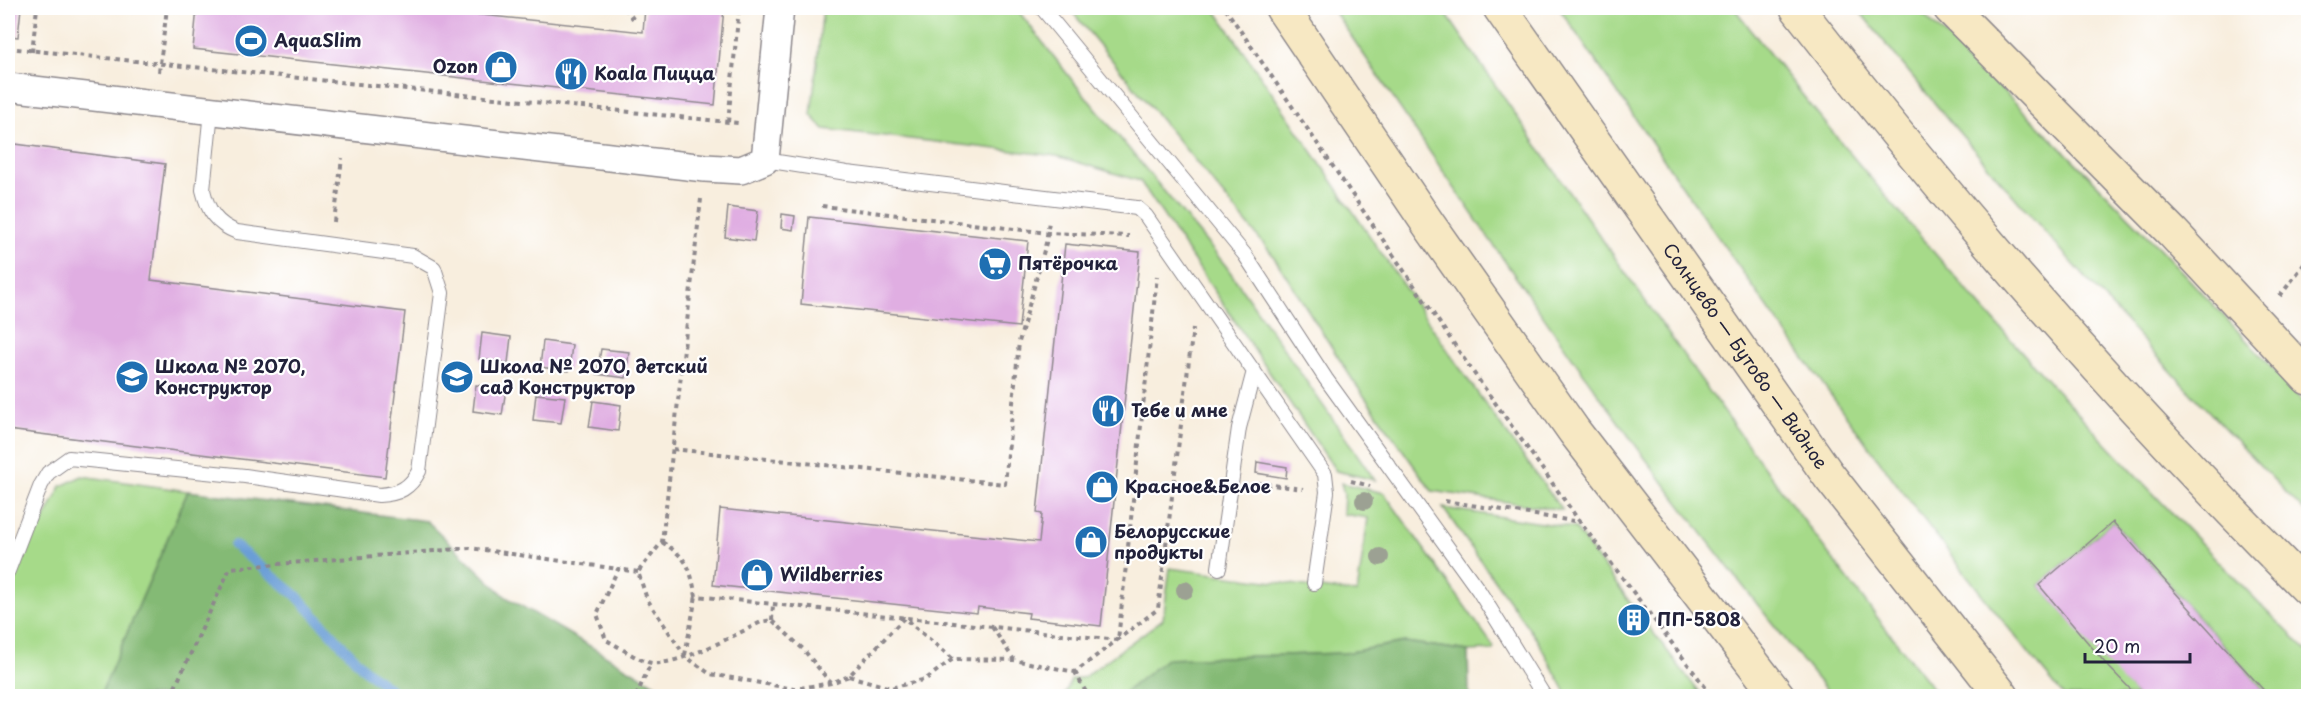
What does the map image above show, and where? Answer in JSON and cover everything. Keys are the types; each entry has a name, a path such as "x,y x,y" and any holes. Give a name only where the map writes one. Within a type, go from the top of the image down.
{"main road":[{"path":"1282,8 1429,225 1567,421 1778,696"},
{"name":"Солнцево — Бутово — Видное","path":"1500,8 1829,476 1956,641 2002,696"},
{"path":"1797,8 1918,160 2069,338 2133,408 2308,589"},
{"path":"1950,8 2173,233 2308,378"}],"street":[{"path":"18,88 705,168 741,170 765,160 780,8"}],"lane":[{"path":"1042,8 1245,255 1326,379 1479,591 1544,696"},
{"path":"8,571 44,479 57,465 69,459 234,475 379,495 399,493 408,487 419,471 441,293 438,276 427,262 413,256 237,232 218,222 206,202 203,190 211,111"},
{"path":"765,160 847,173 1129,205 1146,216 1198,288 1324,474 1328,492 1314,583"},
{"path":"1219,568 1239,428 1254,371"}],"path":[{"path":"18,88 32,50 37,8"},
{"path":"156,104 167,8"},
{"path":"625,8 634,20"},
{"path":"728,122 739,8"},
{"path":"1225,8 1471,369 1580,522 1712,696"},
{"path":"8,48 768,127"},
{"path":"331,244 346,127"},
{"path":"638,572 662,542 705,168"},
{"path":"822,206 1048,233 1161,238 1118,640"},
{"path":"673,449 1005,484 1019,342 1046,243"},
{"path":"2275,303 2308,259"},
{"path":"849,676 891,688 926,679 953,659 1014,660 1075,672 1158,609 1198,288"},
{"path":"1324,474 1410,495 1580,522"},
{"path":"1230,480 1328,492"},
{"path":"662,542 684,557 690,565 696,596 685,656"},
{"path":"171,696 230,568 470,548 638,572"},
{"path":"618,569 597,614 606,640 651,663 685,656 761,622 772,620"},
{"path":"638,572 647,599 685,656 710,674 794,690 831,683 849,676 904,618"},
{"path":"696,596 1118,640"},
{"path":"773,604 772,620 802,649 831,683"},
{"path":"904,618 953,659"},
{"path":"992,627 1014,660"},
{"path":"636,696 651,663"},
{"path":"1075,672 1088,696"}],"green space":[{"path":"823,8 1016,8 1072,80 1226,266 1375,480 1336,471 1140,181 1057,156 824,129 811,115"},
{"path":"1069,8 1214,8 1466,377 1562,510 1432,491 1354,382 1272,254"},
{"path":"1332,8 1442,8 1746,443 1873,613 1939,696 1831,696 1655,472 1599,395 1497,251"},
{"path":"1559,8 1734,8 1869,177 2010,339 2157,498 2308,652 2308,696 2269,696 2113,522 2039,585 2137,696 2064,696 1931,529 1867,444 1742,271"},
{"path":"1857,8 1916,8 2116,203 2308,407 2308,515 2076,267 1910,74"},
{"path":"82,476 188,491 100,696 8,696 8,594 39,519 44,520 61,486"},
{"path":"1341,483 1384,493 1494,647 1492,650 1468,651 1405,642 1345,653 1167,659 1120,696 1064,696 1071,680 1084,677 1163,619 1170,568 1357,593 1368,518 1343,514 1344,494"},
{"path":"188,491 427,521 506,597 675,696 100,696"},
{"path":"1443,508 1575,528 1634,608 1623,618 1634,632 1646,623 1702,696 1568,696 1537,640"},
{"path":"1405,642 1468,651 1469,696 1120,696 1166,659 1345,653"}],"building":[{"path":"8,8 21,8 18,37 8,36"},
{"path":"197,8 416,8 643,32 645,8 724,8 715,105 193,49"},
{"name":"Школа № 2070, Конструктор","path":"8,143 165,164 151,280 405,312 385,477 8,430"},
{"path":"728,207 758,211 754,241 725,237"},
{"path":"782,214 795,216 793,230 781,228"},
{"path":"809,217 1028,241 1019,327 801,304"},
{"path":"1065,244 1140,252 1101,626 1028,618 1029,613 978,607 977,613 713,585 720,509 1039,542 1042,514 1037,513"},
{"path":"482,333 511,337 508,363 479,359"},
{"path":"543,341 572,345 569,371 540,367"},
{"path":"601,349 629,352 626,378 597,374"},
{"path":"476,385 506,389 502,415 473,411"},
{"path":"536,394 565,397 561,423 533,420"},
{"path":"593,401 621,405 618,431 589,427"},
{"path":"1257,462 1287,467 1286,478 1256,473"},
{"path":"2113,522 2269,696 2137,696 2106,664 2039,585"},
{"name":"ПП-5808","path":"1634,608 1646,623 1634,632 1623,617"}],"waterway":[{"path":"234,545 296,595 365,670 399,696"}],"place":[{"name":"AquaSlim","path":"251,41"},
{"name":"Ozon","path":"501,67"},
{"name":"Koala Пицца","path":"571,74"},
{"name":"Пятёрочка","path":"995,264"},
{"name":"Школа № 2070, Конструктор","path":"132,377"},
{"name":"Школа № 2070, детский сад Конструктор","path":"457,377"},
{"name":"Тебе и мне","path":"1108,411"},
{"name":"Красное&Белое","path":"1102,487"},
{"name":"Белорусские продукты","path":"1091,542"},
{"name":"Wildberries","path":"757,575"},
{"name":"ПП-5808","path":"1634,620"}]}
